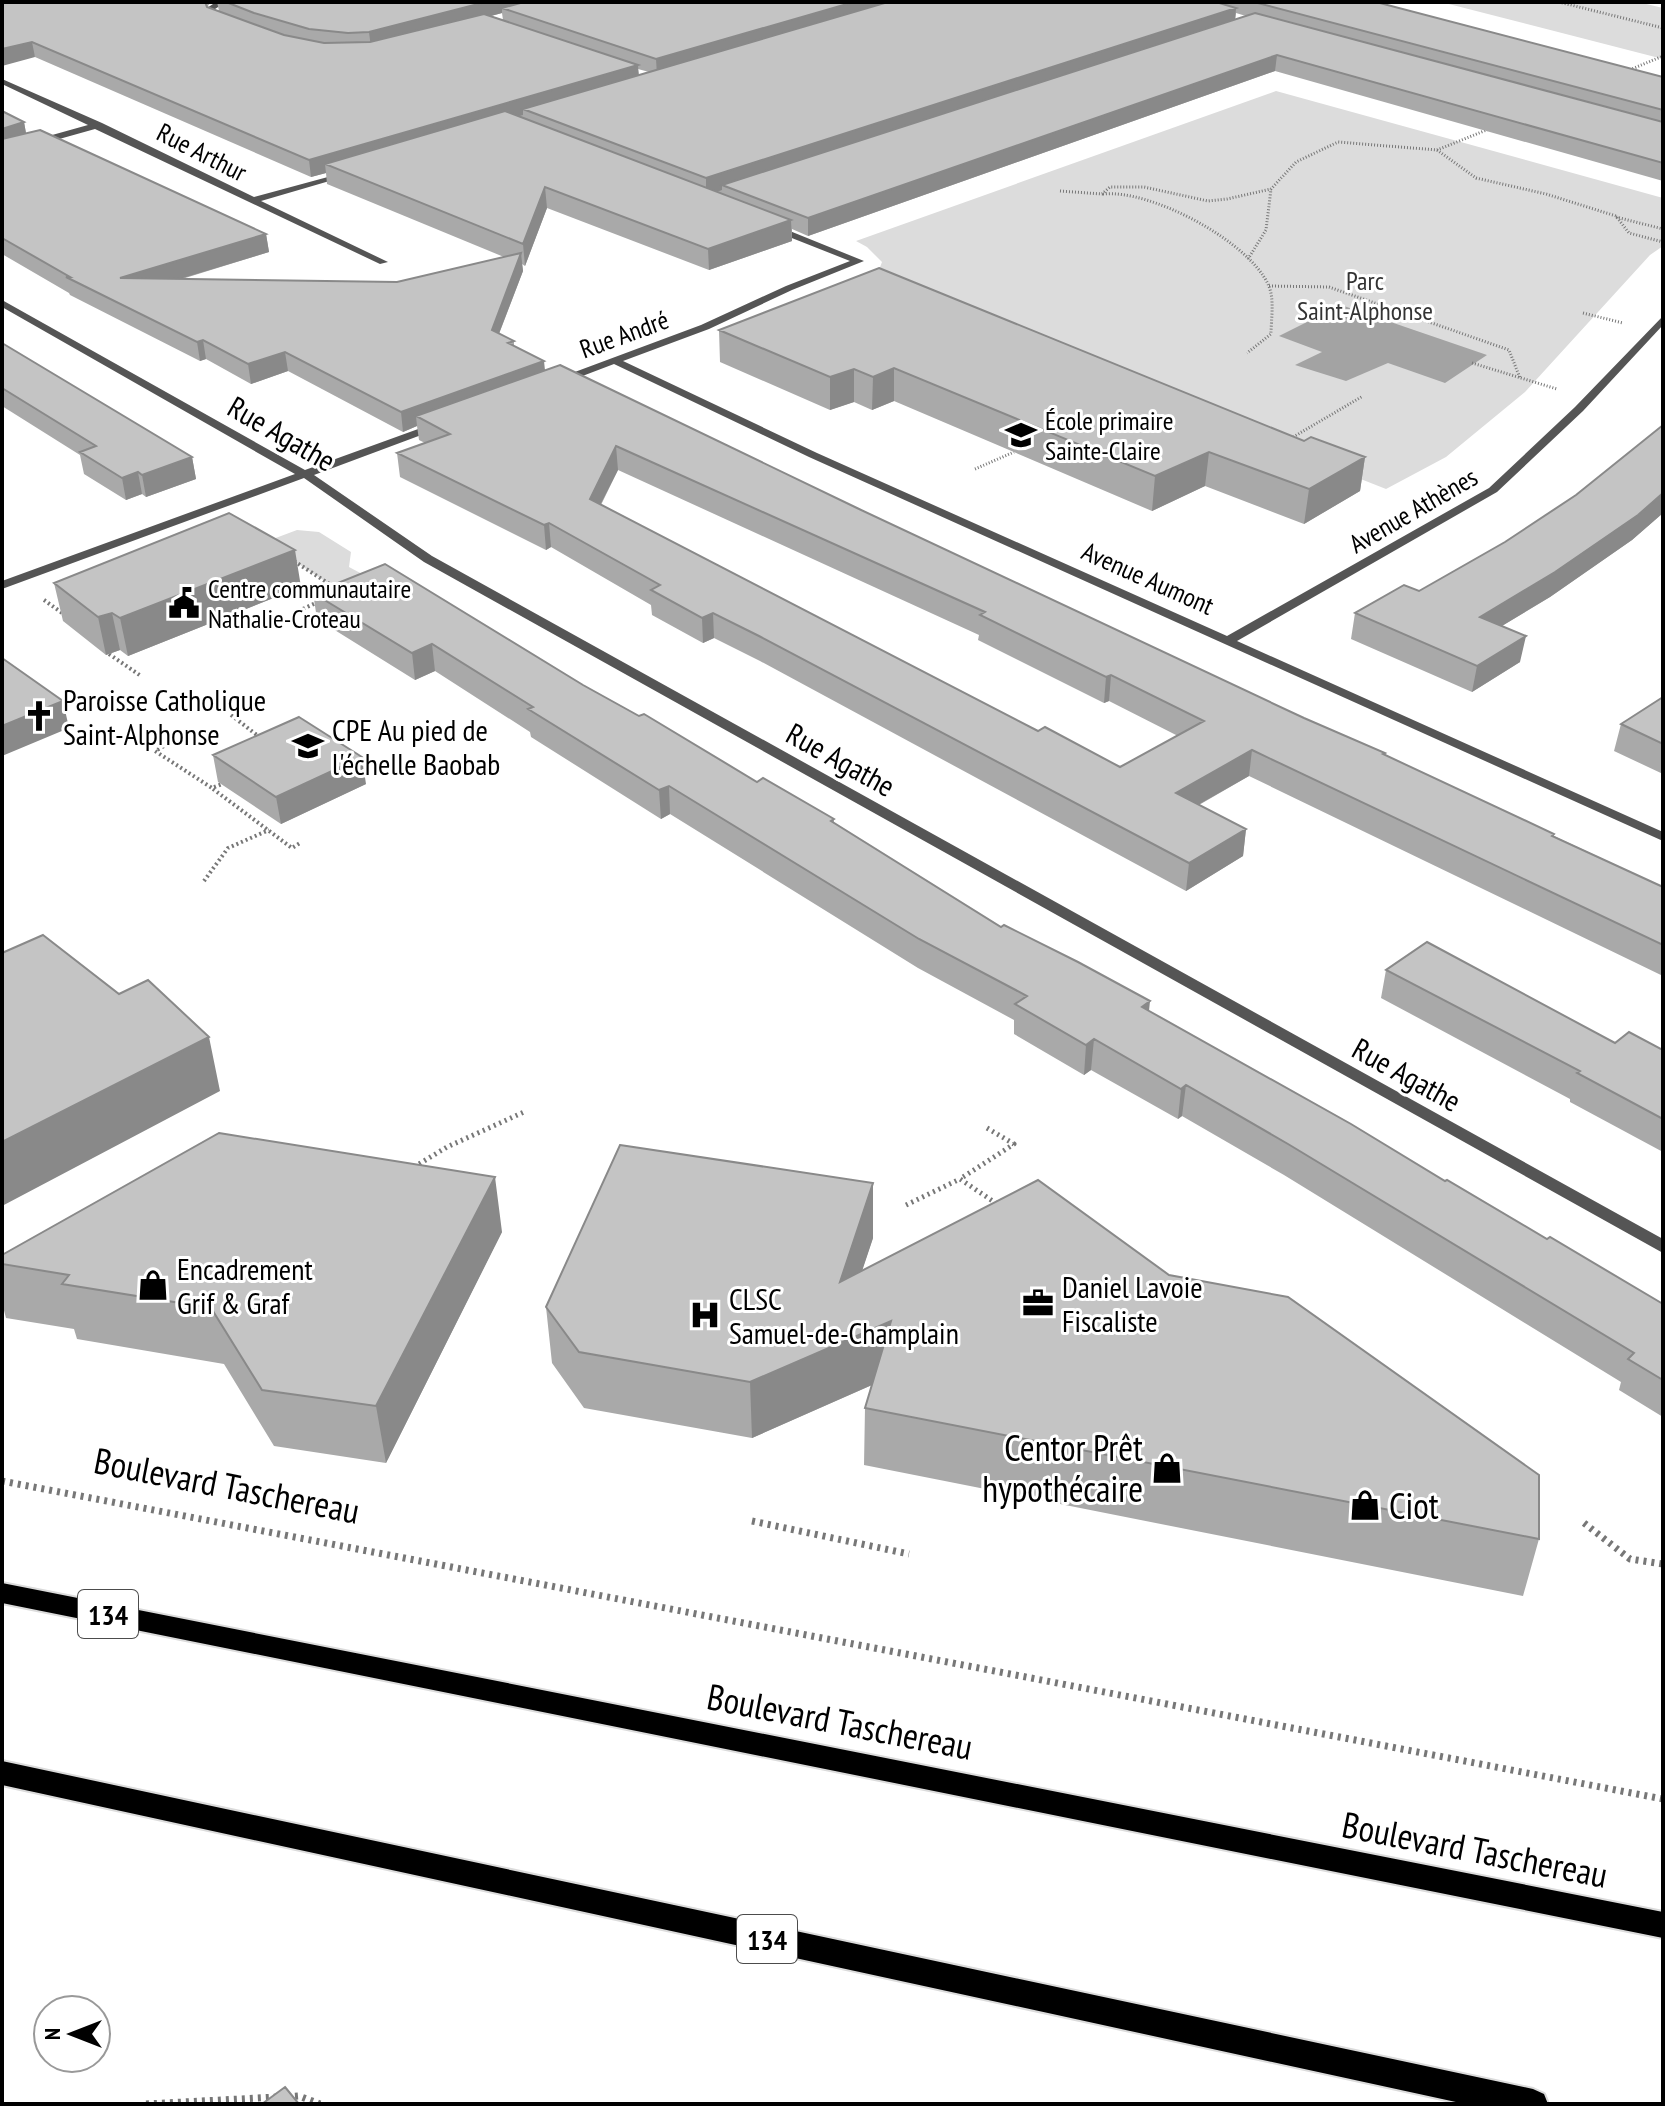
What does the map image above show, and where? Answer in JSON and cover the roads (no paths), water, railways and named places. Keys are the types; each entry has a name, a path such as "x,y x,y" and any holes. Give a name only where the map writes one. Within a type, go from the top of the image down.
{"main road":[{"name":"Boulevard Taschereau","path":"2,1593 1663,1925"},
{"name":"134","path":"2,1773 1533,2104"}],"street":[{"path":"222,2 211,8 213,17 239,27"},
{"name":"Rue Arthur","path":"2,81 383,262"},
{"path":"2,152 99,125"},
{"path":"250,201 356,170"},
{"name":"Rue André","path":"546,386 705,327 789,288 859,261 760,222"},
{"name":"Rue Agathe","path":"2,303 320,483 428,559 1663,1247"},
{"name":"Avenue Athènes","path":"1230,640 1493,490 1589,399 1663,319"},
{"name":"Avenue Aumont","path":"615,361 827,461 1663,837"},
{"path":"2,585 445,423"}],"place":[{"name":"École primaire Sainte-Claire","path":"1021,435"},
{"name":"Centre communautaire Nathalie-Croteau","path":"184,603"},
{"name":"Paroisse Catholique Saint-Alphonse","path":"39,716"},
{"name":"CPE Au pied de l'échelle Baobab","path":"308,746"},
{"name":"Encadrement Grif & Graf","path":"153,1285"},
{"name":"Daniel Lavoie Fiscaliste","path":"1038,1303"},
{"name":"CLSC Samuel-de-Champlain","path":"705,1315"},
{"name":"Centor Prêt hypothécaire","path":"1167,1468"},
{"name":"Ciot","path":"1365,1505"}],"park label":[{"name":"Parc Saint-Alphonse","path":"1365,295"}]}
